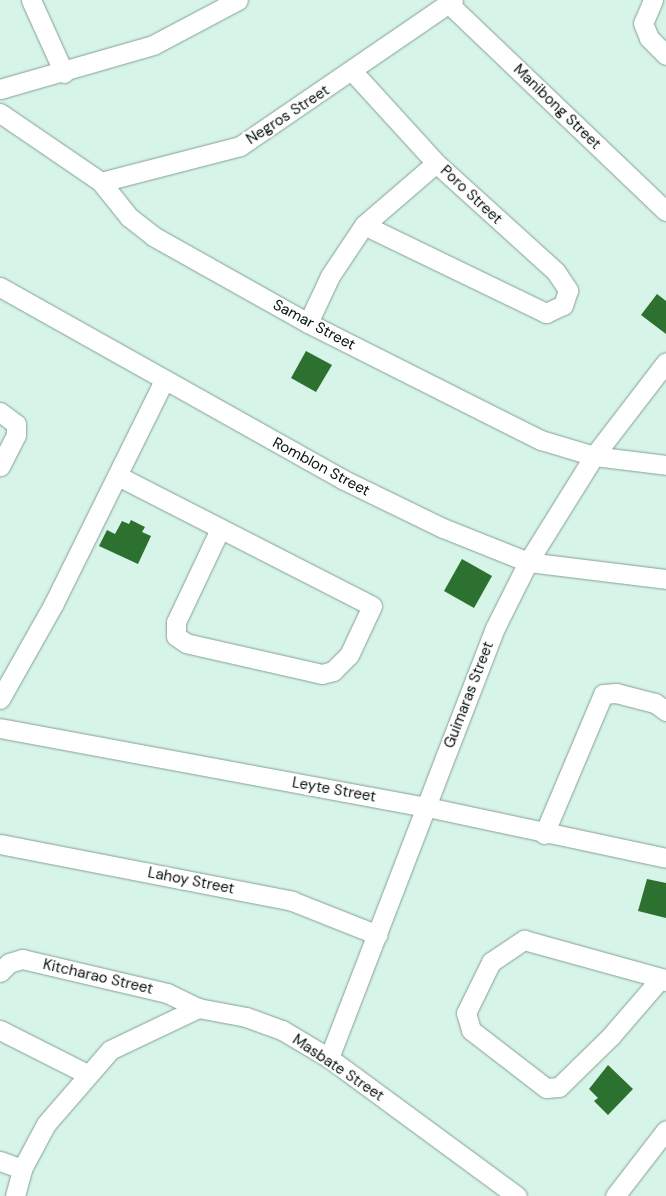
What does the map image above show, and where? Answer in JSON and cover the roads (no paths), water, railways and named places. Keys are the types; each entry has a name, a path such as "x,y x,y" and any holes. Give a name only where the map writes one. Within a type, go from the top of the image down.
{"street":[{"path":"31,0 64,72"},
{"path":"0,89 64,72 153,44 238,0"},
{"path":"653,0 643,23 650,38 666,55"},
{"name":"Negros Street","path":"101,182 240,146 353,72 451,2"},
{"name":"Manibong Street","path":"451,2 666,211"},
{"name":"Poro Street","path":"353,72 436,163 556,272 568,290 563,305 546,314 364,225"},
{"name":"Samar Street","path":"0,113 101,182 129,217 153,236 308,323 541,440 594,456 666,465"},
{"path":"308,323 330,276 364,225 436,163"},
{"name":"Romblon Street","path":"0,288 162,382 342,480 528,562 666,579"},
{"name":"Guimaras Street","path":"329,1058 495,628 528,562 594,456 666,362"},
{"path":"0,699 118,476 162,382"},
{"path":"0,412 16,424 16,434 0,466"},
{"path":"118,476 219,531 372,606 349,656 333,671 322,674 196,645 176,636 176,622 219,531"},
{"path":"544,834 603,694 616,693 655,703 666,712"},
{"name":"Leyte Street","path":"0,728 427,807 544,834 666,858"},
{"name":"Lahoy Street","path":"0,844 292,901 378,935"},
{"path":"524,940 663,980 571,1077 559,1087 546,1088 471,1030 466,1013 491,962 524,940"},
{"name":"Kitcharao Street","path":"0,972 8,963 22,959 167,994 198,1008"},
{"path":"15,1196 22,1170 46,1124 87,1074 110,1050 198,1008"},
{"name":"Masbate Street","path":"198,1008 246,1016 282,1030 329,1058 517,1196"},
{"path":"0,1030 87,1074"},
{"path":"615,1196 666,1130"},
{"path":"0,1161 22,1170"}]}
